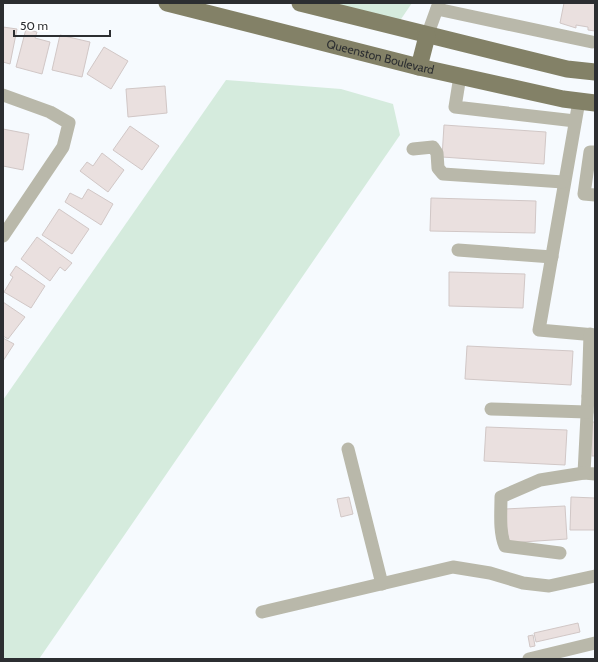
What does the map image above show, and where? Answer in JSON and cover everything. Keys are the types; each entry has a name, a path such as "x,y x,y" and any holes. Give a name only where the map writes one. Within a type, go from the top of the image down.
{"main road":[{"name":"Queenston Boulevard","path":"167,3 419,67 587,102"},
{"path":"300,3 427,36 567,69 595,72"},
{"path":"419,67 427,36"}],"street":[{"path":"427,36 438,6 592,42"},
{"path":"460,76 455,107 575,121"},
{"path":"3,95 50,112 69,123 63,147 3,236"},
{"path":"560,552 506,546 503,541 501,497 540,480 590,473 587,412 591,397 593,334 539,330 575,121 587,102"},
{"path":"413,149 433,147 437,153 438,168 443,174 564,182"},
{"path":"595,152 590,152 584,194 595,195"},
{"path":"458,250 552,257"},
{"path":"491,409 587,412"},
{"path":"348,449 382,584"},
{"path":"262,612 453,567 490,573 523,583 549,586 595,576"},
{"path":"529,659 595,643"}],"green space":[{"path":"325,3 412,3 399,22"},
{"path":"226,80 341,89 393,104 400,135 39,659 3,659 3,400"}],"building":[{"path":"564,3 595,3 595,31 588,30 588,27 576,25 576,28 560,23"},
{"path":"3,27 17,29 10,64 3,62"},
{"path":"26,29 37,32 35,38 50,42 42,74 16,67"},
{"path":"60,35 90,42 82,77 52,70"},
{"path":"104,47 128,61 111,89 87,74"},
{"path":"165,86 167,113 128,117 126,89"},
{"path":"444,125 546,132 544,164 442,157"},
{"path":"130,126 159,146 142,170 113,150"},
{"path":"3,129 29,134 23,170 3,166"},
{"path":"102,153 124,170 108,192 80,171 87,162 93,166"},
{"path":"88,189 113,204 101,225 65,202 70,193 82,199"},
{"path":"431,198 536,201 535,233 430,231"},
{"path":"59,209 89,229 72,254 42,235"},
{"path":"37,237 72,263 65,271 60,267 50,281 21,259"},
{"path":"16,266 45,286 31,308 4,292 13,277 10,275"},
{"path":"449,272 525,274 523,308 449,306"},
{"path":"3,302 25,317 8,339 3,336"},
{"path":"3,338 14,344 3,361"},
{"path":"467,346 573,351 571,385 465,379"},
{"path":"592,422 595,422 595,456 592,456"},
{"path":"486,427 567,430 565,465 484,461"},
{"path":"349,497 353,514 341,517 337,499"},
{"path":"571,497 595,498 595,530 570,530"},
{"path":"565,506 567,539 507,543 505,509"},
{"path":"578,623 580,632 536,642 534,633"},
{"path":"533,635 535,646 530,647 528,636"}]}
